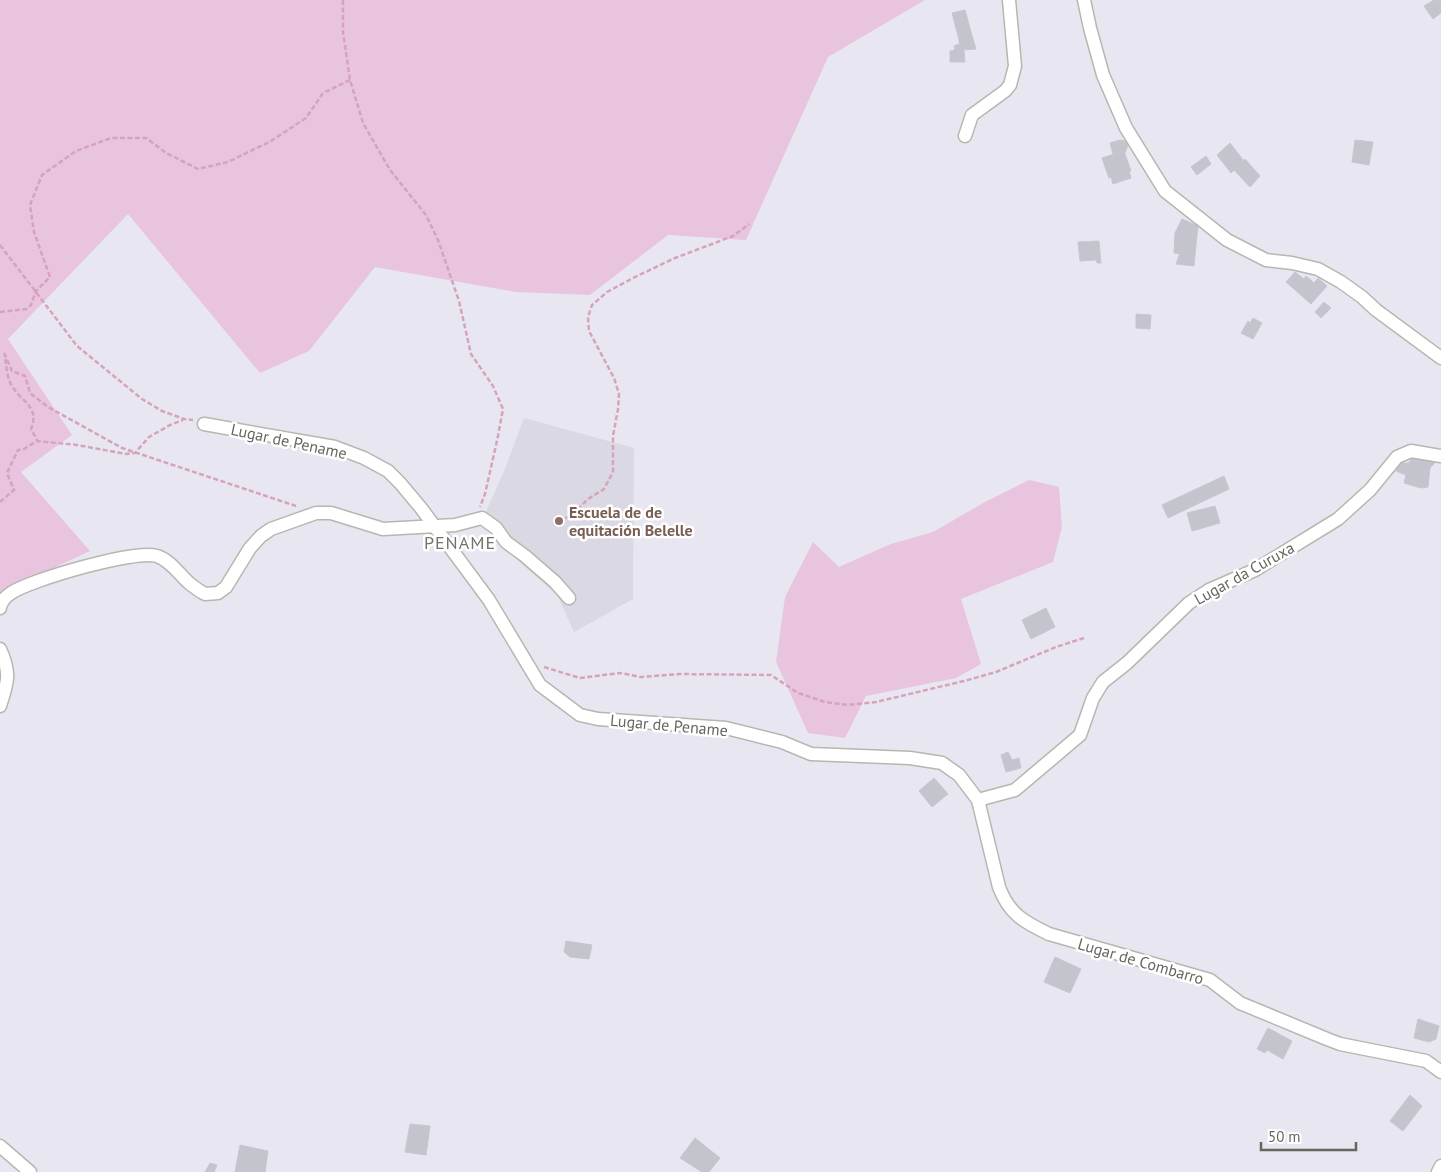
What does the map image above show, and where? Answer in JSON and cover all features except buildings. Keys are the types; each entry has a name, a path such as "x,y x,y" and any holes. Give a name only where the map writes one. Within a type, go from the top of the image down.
{"street":[{"path":"965,136 972,115 1005,91 1010,85 1016,66 1009,0"},
{"path":"1084,0 1103,75 1126,128 1165,191 1227,240 1266,260 1318,269 1341,282 1441,358"},
{"name":"Lugar de Pename","path":"204,424 335,448 364,458 388,472 435,526 489,600 540,685 580,715 598,719 726,728 782,742 811,754 910,758 942,763 959,775 978,800"},
{"name":"Lugar da Curuxa","path":"978,800 1015,790 1080,734 1093,698 1103,682 1126,663 1189,603 1209,590 1255,570 1338,518 1370,490 1397,457 1411,451 1441,456"},
{"path":"0,608 1,602 10,593 29,584 84,566 144,556 158,556 173,566 189,583 205,594 218,593 226,587 250,548 261,536 271,529 316,512 331,513 383,529 455,525 478,519 496,528 506,542 537,566 569,598"},
{"path":"0,649 9,674 0,706"},
{"name":"Lugar de Combarro","path":"978,800 999,887 1004,900 1012,912 1028,924 1049,934 1210,980 1240,1003 1340,1044 1426,1061 1440,1068"},
{"path":"0,1146 30,1172"},
{"path":"1438,1172 1441,1166"}],"path":[{"path":"343,0 343,32 350,80 363,123 390,170 426,215 459,302 471,354 493,386 503,409 478,519"},
{"path":"0,312 26,309 31,305 36,291 50,276 34,232 30,204 42,175 76,151 111,138 146,138 166,153 198,170 228,162 271,141 306,118 323,93 350,80"},
{"path":"559,522 573,514 588,499 604,489 613,472 612,436 619,394 614,378 589,331 588,317 592,305 607,292 634,277 675,258 733,236 750,224"},
{"path":"0,245 77,346 142,399 184,420"},
{"path":"0,350 4,353 12,371 25,376 30,393 48,407 70,420 135,453 316,512"},
{"path":"4,353 10,385 33,409 34,421 31,429 37,441"},
{"path":"0,502 14,490 7,474 18,450 24,449 37,441 77,444 126,454 135,453 149,437 170,425 184,420 194,420 204,424"},
{"path":"542,666 580,678 620,673 642,677 680,674 771,675 798,693 825,702 848,705 876,702 996,672 1056,647 1084,638"}],"shaded area":[{"path":"0,0 925,0 828,57 746,240 668,235 590,295 516,292 375,267 309,351 260,373 128,214 8,339 72,435 21,472 90,551 0,593"},
{"name":"Escuela de de equitación Belelle","path":"524,418 634,448 633,599 574,632 557,595 505,549 495,533 483,529 485,514 505,469"},
{"path":"1029,480 1059,487 1062,527 1053,562 961,599 981,664 956,678 866,696 845,738 808,733 776,662 785,597 813,542 839,567 891,544 933,532 985,502"}],"place":[{"name":"Escuela de de equitación Belelle","path":"559,521"}],"district":[{"name":"PENAME","path":"460,542"}]}
